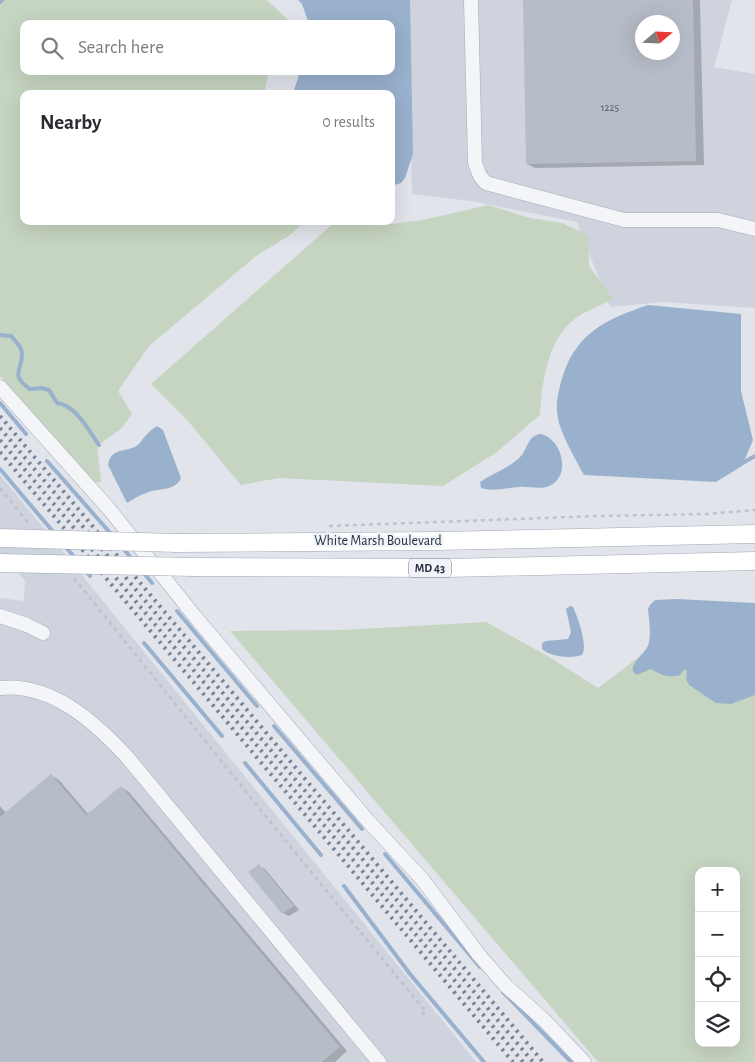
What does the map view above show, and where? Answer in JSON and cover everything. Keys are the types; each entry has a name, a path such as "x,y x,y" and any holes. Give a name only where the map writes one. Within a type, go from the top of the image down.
{"main road":[{"name":"White Marsh Boulevard","path":"0,538 177,543 438,541 755,534"},
{"name":"White Marsh Boulevard","path":"0,563 448,568 755,561"}],"lane":[{"path":"471,0 475,163 480,176 486,183 624,220 718,220 755,229"},
{"path":"0,387 109,509 197,619 369,822 422,880 484,961 505,985 544,1020 584,1062"},
{"path":"0,616 43,633"},
{"path":"0,688 34,690 70,706 108,736 379,1062"}],"path":[{"path":"0,488 31,526"},
{"path":"321,526 708,514 755,510"},
{"path":"69,572 426,1012 419,1016"}],"shaded area":[{"path":"408,0 732,0 714,67 755,74 755,308 664,302 610,307 577,222 471,201 412,194"},
{"path":"0,475 476,1062 0,1062 0,598 24,601 25,581 0,552"}],"green space":[{"path":"0,0 267,0 288,20 20,20 20,75 268,75 265,90 20,90 20,225 301,225 290,235 256,256 149,346 118,391 132,414 122,428 97,446 101,482 92,483 0,376"},
{"path":"488,205 530,218 562,223 588,235 589,266 613,299 576,318 557,340 551,352 544,377 540,415 497,452 443,486 279,478 241,485 188,421 151,384 331,225 395,225"},
{"path":"486,622 551,658 598,688 669,634 755,627 755,1062 598,1062 230,631 341,630"}],"water":[{"path":"298,0 410,0 413,154 405,178 401,183 395,185 395,90 294,90 299,75 395,75 395,20 308,20 302,4"},
{"path":"648,305 741,314 741,391 753,440 742,466 716,482 584,475 561,430 557,412 558,398 561,382 574,352 583,340 605,323"},
{"path":"157,426 163,430 181,478 171,487 146,493 127,503 108,465 110,459 117,452 136,446"},
{"path":"541,434 548,437 554,443 559,449 561,457 561,472 553,484 541,488 519,487 495,490 481,488 480,482 517,460 531,439"},
{"path":"677,599 755,603 755,695 731,704 716,703 689,685 686,679 687,670 684,670 680,675 672,676 661,674 651,669 637,675 633,672 634,664 648,646 650,630 648,609 650,605 655,600"},
{"path":"570,606 573,607 582,631 584,651 582,655 573,657 550,654 542,649 542,643 568,639 571,632 566,609"}],"building":[{"path":"523,0 693,0 696,161 526,164"},
{"path":"51,774 86,815 121,786 340,1047 322,1062 0,1062 0,817"},
{"path":"259,864 294,906 282,914 248,872"}],"waterway":[{"path":"0,335 11,336 21,349 22,361 18,374 19,379 30,389 42,388 49,390 57,403 70,408 76,413 99,445"},
{"path":"0,403 26,434"},
{"path":"739,465 755,456"},
{"path":"47,461 112,535"},
{"path":"0,469 55,534"},
{"path":"64,545 76,559"},
{"path":"121,546 133,560"},
{"path":"85,570 90,576"},
{"path":"142,571 152,583"},
{"path":"177,611 257,706"},
{"path":"144,643 222,736"},
{"path":"274,726 362,829"},
{"path":"245,763 321,855"},
{"path":"385,854 480,967"},
{"path":"344,886 410,974 484,1062"},
{"path":"503,992 571,1062"}],"railway":[{"path":"0,416 543,1062"},
{"path":"0,428 533,1062"},
{"path":"0,440 523,1062"},
{"path":"0,452 513,1062"}]}
